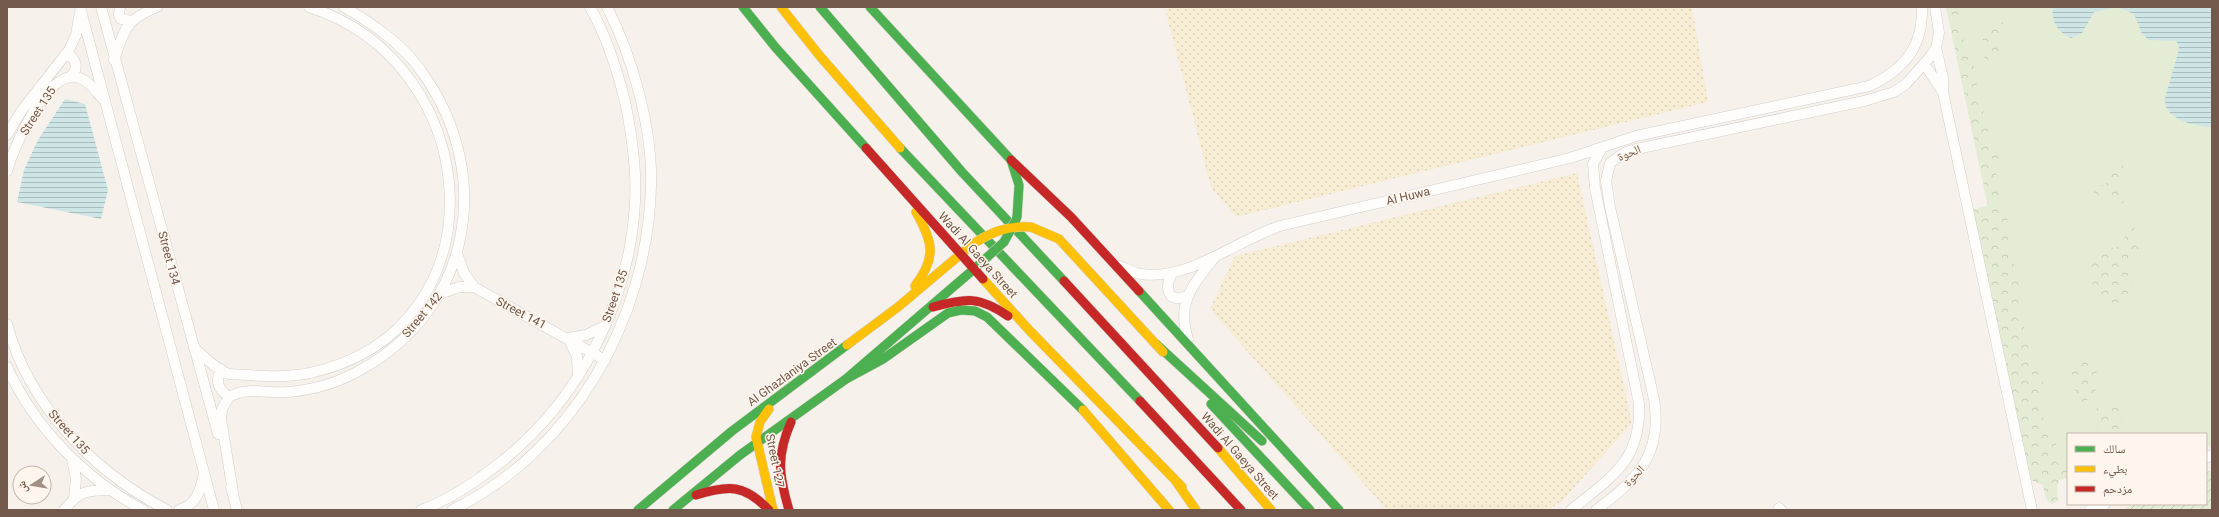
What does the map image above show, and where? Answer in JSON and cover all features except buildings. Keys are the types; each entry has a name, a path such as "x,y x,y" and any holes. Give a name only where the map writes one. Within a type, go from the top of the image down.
{"main road":[{"name":"Wadi Al Gaeya Street","path":"743,7 776,48 1030,331 1204,510"},
{"name":"Wadi Al Gaeya Street","path":"781,7 819,54 907,156 1092,349 1241,510"},
{"name":"Wadi Al Gaeya Street","path":"820,7 853,43 962,172 1233,464 1271,510"},
{"path":"827,7 853,43"},
{"path":"870,7 1011,160 1071,217 1338,510"},
{"path":"673,510 740,455 846,379 1004,242 1017,217 1018,185 1011,160"},
{"path":"898,307 921,279 930,263 933,250 924,225 900,185"},
{"name":"Wadi Al Gaeya Street","path":"1013,226 1031,227 1051,235 1064,244 1310,510"},
{"path":"960,253 996,230 1013,226"},
{"name":"Al Ghazlaniya Street","path":"638,510 732,431 898,307 960,253"},
{"path":"929,308 962,299 974,298 995,306 1030,331"},
{"path":"846,379 883,359 948,313 961,310 975,311 987,317 1086,413 1169,510"},
{"path":"1156,344 1286,464 1308,478"},
{"name":"Street 127","path":"773,510 757,444 757,431 760,422 776,399"},
{"name":"Street 127","path":"789,510 779,456 782,438 793,418"},
{"path":"1233,464 1283,510"},
{"path":"1175,480 1196,510"},
{"path":"1216,483 1235,510"},
{"path":"688,498 719,488 740,488 758,498 768,510"}],"street":[{"name":"Street 134","path":"101,7 114,60 194,348 237,510"},
{"path":"120,7 119,15 121,19 130,21"},
{"path":"114,60 123,34 130,21 157,7"},
{"name":"Street 142","path":"194,348 221,369 230,374 287,377 341,364 355,357 389,334 407,317 427,290 444,247 451,215 450,178 439,134 428,109 412,82 399,66 379,46 334,17 309,7"},
{"name":"Street 142","path":"229,397 251,389 272,392 306,390 324,385 361,370 398,344 415,326 440,294 458,253 465,199 464,176 452,130 440,102 424,74 409,56 388,36 344,7"},
{"name":"Street 135","path":"421,510 457,493 488,473 517,450 542,426 578,377 605,326 616,299 627,258 634,218 636,183 629,122 620,82 604,37 590,7"},
{"name":"Street 135","path":"452,510 491,488 517,469 547,441 574,409 605,360 624,322 639,275 648,222 651,186 647,133 639,98 619,35 607,7"},
{"name":"الحوة","path":"1571,510 1608,480 1625,463 1636,443 1640,421 1639,404 1594,188 1593,164 1602,148 1613,142 1636,136 1855,89 1880,80 1903,63 1915,48 1922,30 1922,7"},
{"name":"الحوة","path":"1596,510 1636,477 1647,462 1652,450 1656,428 1654,399 1607,190 1607,169 1610,163 1616,157 1624,153 1644,147 1881,97 1906,84 1925,65 1936,48 1939,33 1935,7"},
{"name":"Street 134","path":"80,8 214,510"},
{"name":"Street 135","path":"7,135 22,110 66,54 76,35 80,8"},
{"path":"1936,48 1943,78 1943,92 2032,510"},
{"path":"66,54 72,57 76,64 75,72 70,77"},
{"path":"1925,65 1943,92"},
{"path":"70,77 84,80 105,101"},
{"name":"Street 135","path":"7,171 17,144 37,107 56,82 70,77"},
{"path":"1602,148 1616,157"},
{"name":"Al Huwa","path":"1114,264 1139,274 1172,273 1197,264 1259,233 1280,226 1570,158 1602,148"},
{"name":"Street 141","path":"458,253 464,273 474,287 568,338 605,360"},
{"name":"Al Huwa","path":"1190,346 1183,324 1184,306 1200,276 1217,254"},
{"path":"1172,273 1167,285 1168,292 1172,296 1179,299 1189,295"},
{"path":"440,294 458,288 474,287"},
{"name":"Street 135","path":"7,324 21,362 34,386 61,426 116,478 134,492 167,510"},
{"path":"578,377 577,356 568,338 586,335 605,326"},
{"name":"Street 135","path":"7,367 15,384 38,418 72,459 110,490 143,510"},
{"path":"221,369 217,381 219,388 229,397 222,410 221,419 233,495 242,510"},
{"path":"72,459 76,479 74,498"},
{"path":"179,510 188,507 196,500 204,471"},
{"path":"64,510 74,498 91,490 110,490"},
{"path":"2090,510 2102,505"}],"green space":[{"path":"1946,7 2212,7 2212,445 2207,447 2207,433 2067,433 2067,478 2045,479"},
{"path":"1946,7 1957,7 1965,48 1970,53 1975,71 1978,95 1986,120 1991,148 2000,153 2001,160 1996,166 1997,184 2001,192 2002,203 2008,223 2009,253 2020,279 2019,291 2024,328 2033,359 2043,382 2040,399 2042,414 2049,431 2056,442 2059,465 2063,468 2067,467 2067,478 2059,480 2057,487 2058,500 2052,504 2046,499 2043,485 2031,480 2029,477 1973,210 1988,205"},
{"path":"1998,17 2004,24 1999,57 1996,61 1989,61 1982,53 1983,39 1990,20"},
{"path":"2119,163 2123,164 2125,171 2120,184 2126,198 2122,204 2119,205 2097,196 2093,191 2091,182 2093,179 2096,179 2101,185 2106,185 2110,168"},
{"path":"2134,228 2142,236 2138,259 2131,264 2124,264 2120,261 2117,265 2130,270 2132,289 2128,300 2124,304 2111,307 2101,302 2091,292 2093,284 2089,268 2090,264 2107,249 2120,246 2128,230"},
{"path":"2087,355 2094,359 2097,372 2097,381 2095,394 2084,402 2079,399 2070,378 2075,363"},
{"path":"2102,403 2123,410 2122,420 2129,433 2108,433 2111,428 2109,423 2098,427 2092,424 2090,417 2096,411 2097,406"},
{"path":"2212,470 2212,510 2122,510 2133,505 2207,505 2207,472"}],"sand":[{"path":"1172,7 1692,7 1708,102 1236,217 1211,187 1165,9"},
{"path":"1577,173 1632,423 1562,501 1548,510 1387,510 1210,309 1235,256"}],"water":[{"path":"2053,7 2118,7 2094,12 2082,33 2071,38 2062,33 2056,26 2053,18"},
{"path":"2118,7 2212,7 2212,127 2206,127 2182,120 2169,111 2166,105 2165,98 2178,53 2179,46 2176,41 2149,40 2142,34 2134,14"},
{"path":"65,99 85,104 108,190 101,219 17,202 24,170 38,140"}],"traffic: fast":[{"path":"743,7 776,48 866,148"},
{"path":"820,7 962,172 1064,281"},
{"path":"870,7 1011,160 1019,185 1017,217"},
{"path":"900,148 1140,401"},
{"path":"984,260 1004,242 1016,220"},
{"path":"673,510 740,455 846,379 981,263"},
{"path":"1139,291 1339,510"},
{"path":"846,379 883,359 948,313 961,310 975,311 987,317 1083,410"},
{"path":"1156,344 1262,441"},
{"path":"638,510 732,431 847,345"},
{"path":"1211,404 1310,510"}],"traffic: slow":[{"path":"781,7 819,55 900,148"},
{"path":"915,286 927,266 930,249 926,232 916,212"},
{"path":"970,246 984,237 999,231 1014,227 1031,227"},
{"path":"1031,227 1059,239 1163,352"},
{"path":"847,345 898,307 968,248"},
{"path":"983,279 1030,331 1182,487"},
{"path":"769,409 760,422 756,437 773,510"},
{"path":"1083,410 1169,510"},
{"path":"1218,448 1271,510"},
{"path":"1175,480 1196,510"}],"traffic: jam":[{"path":"866,148 983,279"},
{"path":"1011,160 1071,217 1139,291"},
{"path":"1064,281 1218,448"},
{"path":"933,307 955,302 972,301 989,305 1008,316"},
{"path":"1140,401 1241,510"},
{"path":"789,510 781,476 781,456 786,434 791,422"},
{"path":"696,495 718,489 736,489 752,495 769,510"}]}
